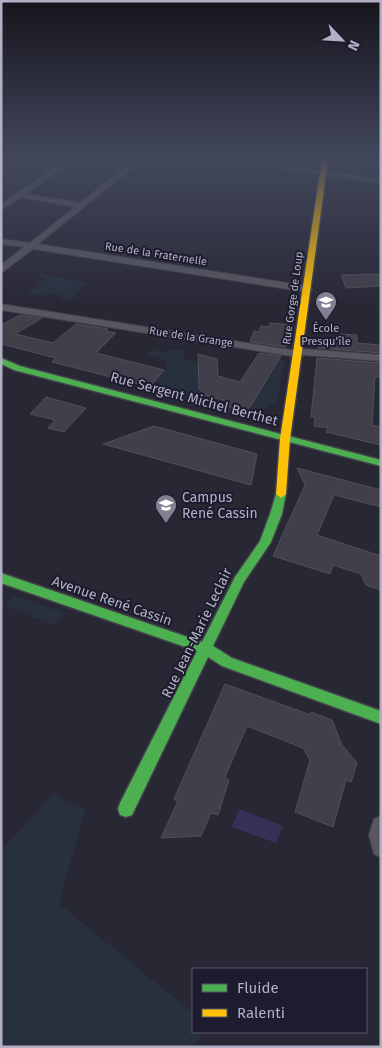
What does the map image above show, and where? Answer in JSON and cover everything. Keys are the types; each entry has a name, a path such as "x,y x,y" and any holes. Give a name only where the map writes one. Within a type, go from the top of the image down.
{"street":[{"path":"1,270 78,209"},
{"name":"Rue Gorge de Loup","path":"285,439 317,209"},
{"name":"Rue de la Fraternelle","path":"1,241 307,289"},
{"name":"Rue de la Grange","path":"1,306 291,354 381,358"},
{"name":"Rue Sergent Michel Berthet","path":"1,361 17,368 381,463"},
{"name":"Rue Jean-Marie Leclair","path":"126,809 239,580 246,568 257,556 274,520 279,504 285,463 285,439"},
{"name":"Avenue René Cassin","path":"1,578 206,649 227,662 381,718"},
{"path":"381,826 379,834 381,847"}],"shaded area":[{"path":"41,274 87,282 71,301 61,299 63,296 27,294 45,278 38,276"},
{"path":"172,349 187,351 182,359 198,363 199,389 207,396 216,398 214,401 194,406 155,396 161,390 158,389 160,387 158,386 161,383 156,381 167,367 160,357 147,354 150,350 164,352"},
{"path":"279,357 285,361 277,402 265,409 241,418 221,410 224,406 247,412"},
{"path":"14,595 64,613 55,625 5,606"},
{"path":"53,794 85,809 59,904 192,1012 192,1033 203,1033 193,1047 1,1047 1,851"},
{"path":"239,809 283,826 276,843 232,827"}],"building":[{"path":"381,274 381,286 346,288 341,275"},
{"path":"20,315 42,318 15,334 53,343 76,324 108,329 106,331 116,333 96,353 164,370 150,387 52,362 56,358 1,344 1,325"},
{"path":"270,323 291,325 286,347 250,342 254,331 259,332 261,326 269,327"},
{"path":"340,334 357,335 357,343 381,345 381,353 318,348 319,340 340,342"},
{"path":"259,353 281,356 247,412 224,406 227,401 207,396 199,389 198,354 217,359 218,376 240,382"},
{"path":"317,358 381,363 381,377 375,377 372,425 381,427 381,445 326,432 328,428 314,426 315,417 311,417"},
{"path":"46,397 86,408 64,432 48,428 55,420 30,414"},
{"path":"154,426 257,454 251,485 103,444"},
{"path":"297,468 381,490 381,507 334,495 317,535 381,556 381,590 366,585 361,574 333,565 330,574 273,556 305,485"},
{"path":"225,684 311,715 311,712 332,720 342,745 357,763 351,782 346,780 333,827 295,812 310,760 303,748 247,726 225,777 229,780 218,815 211,813 201,836 161,838 178,801 174,799"}],"traffic: fast":[{"path":"1,361 17,368 381,463"},
{"path":"126,809 239,580 265,542 276,514 281,494"},
{"path":"1,578 206,649 227,662 381,718"}],"traffic: slow":[{"path":"281,494 285,439 318,209"}],"place":[{"name":"École Presqu'île","path":"326,321"},
{"name":"Campus René Cassin","path":"166,524"}]}
